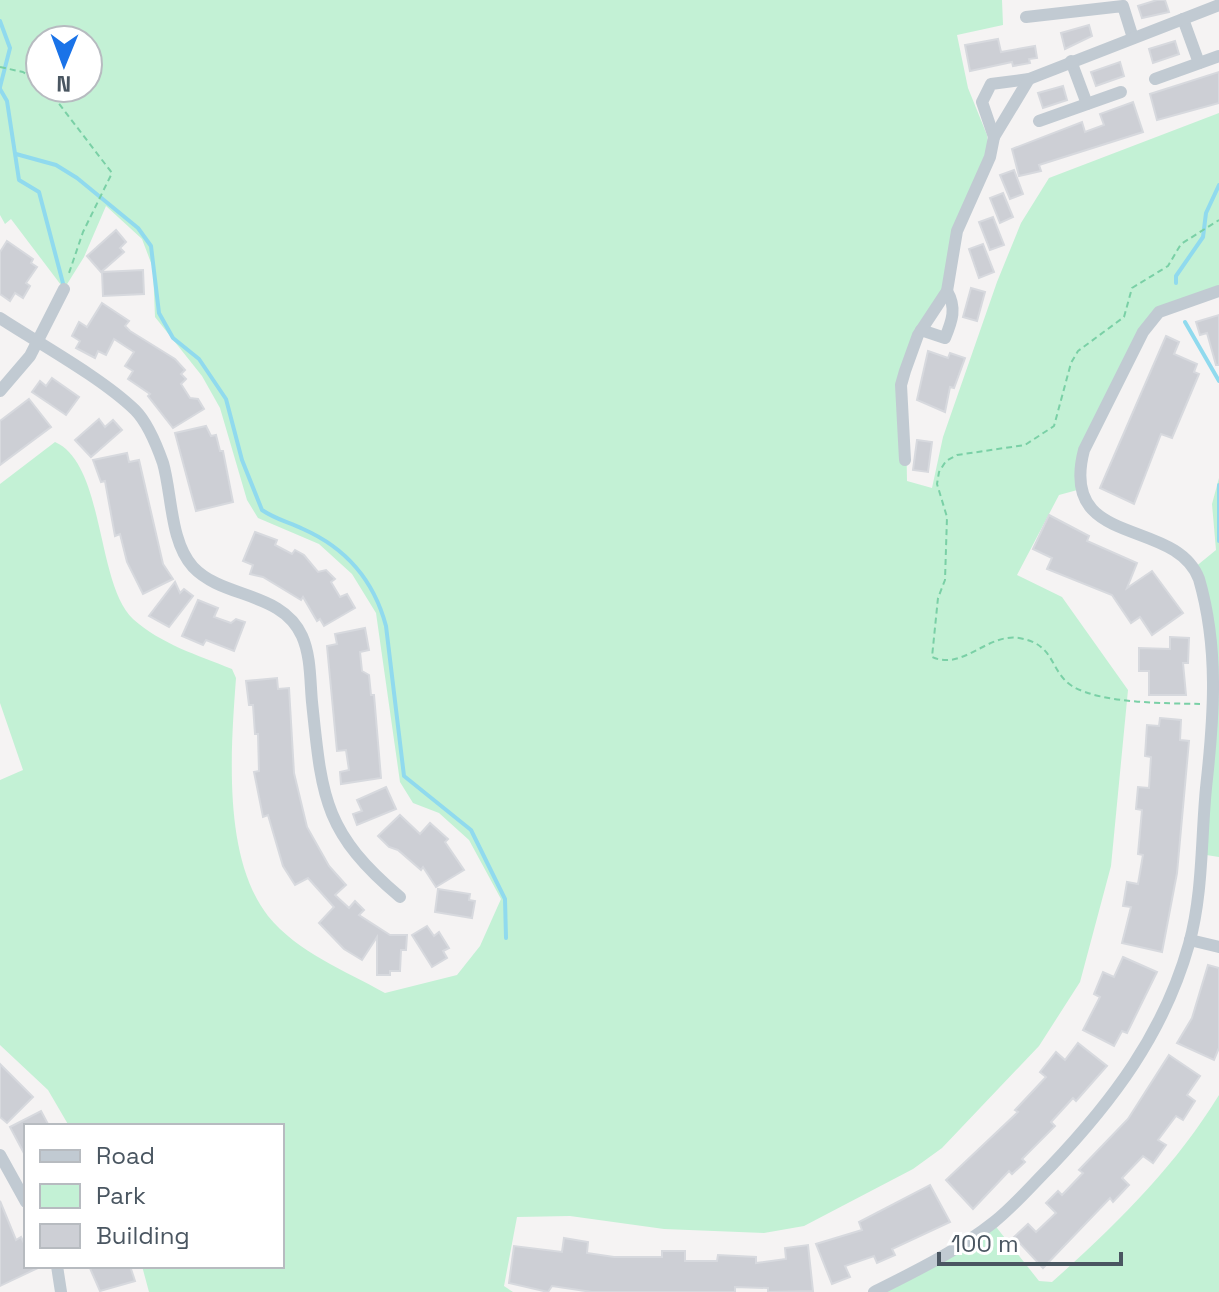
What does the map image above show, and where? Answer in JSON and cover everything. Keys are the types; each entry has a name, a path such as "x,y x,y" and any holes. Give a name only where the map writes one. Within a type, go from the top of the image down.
{"street":[{"path":"994,137 985,118 982,102 985,91 1004,80 1029,79 1219,5"},
{"path":"1026,17 1123,6 1133,38"},
{"path":"1183,19 1199,63"},
{"path":"1155,79 1219,56"},
{"path":"1071,61 1087,104"},
{"path":"905,460 901,385 921,330 947,291 957,231 990,157 994,137 1029,79"},
{"path":"1039,121 1121,92"},
{"path":"0,391 21,370 64,289"},
{"path":"921,330 945,338 953,317 953,300 947,291"},
{"path":"874,1292 993,1223 1082,1133 1113,1096 1147,1044 1177,982 1190,940 1218,697 1216,651 1194,568 1174,552 1097,515 1087,503 1079,470 1084,450 1143,332 1159,312 1219,291"},
{"path":"0,318 136,410 163,462 182,550 189,564 214,581 266,602 294,623 308,655 320,777 330,815 359,861 400,897"},
{"path":"1190,940 1219,947"},
{"path":"0,1155 24,1198"},
{"path":"57,1268 61,1292"}],"path":[{"path":"0,67 24,73"},
{"path":"59,104 112,173 83,232 64,289"},
{"path":"1218,697 1209,703 1164,703 1093,693 1072,686 1053,657 1036,643 1016,637 977,649 958,660 943,662 932,657 931,652 938,598 945,580 947,517 937,484 939,472 957,455 1025,445 1054,426 1062,389 1078,351 1124,317 1132,288 1168,266 1181,244 1219,220"}],"green space":[{"path":"0,0 1002,0 1003,25 957,35 968,88 987,135 990,157 957,231 947,291 905,371 907,481 932,488 943,437 997,282 1021,223 1049,178 1219,113 1219,291 1160,312 1084,450 1081,489 1059,495 1017,575 1062,597 1128,690 1111,866 1080,982 1039,1046 942,1148 913,1169 804,1226 764,1233 664,1229 570,1216 517,1217 504,1286 513,1292 149,1292 143,1268 284,1268 284,1124 68,1124 48,1090 0,1045 0,780 23,770 0,703 0,484 55,442 71,454 92,498 112,580 121,602 133,619 167,642 232,669 236,678 232,769 236,833 253,892 268,916 293,940 385,993 457,975 480,946 501,899 469,840 439,813 413,803 400,782 376,613 352,574 319,544 258,518 247,500 220,408 202,376 155,317 153,268 142,239 106,206 84,257 64,289 11,219 5,224 0,215"},
{"path":"1219,478 1219,857 1200,854 1218,697 1194,568 1216,550 1212,504"},
{"path":"1219,1095 1219,1292 874,1292 993,1223 1039,1281 1052,1282 1143,1194 1183,1147"}],"building":[{"path":"1165,0 1169,12 1142,18 1138,6"},
{"path":"1089,25 1092,36 1065,49 1061,33"},
{"path":"998,39 1001,52 1035,46 1037,58 1029,59 1030,63 1013,66 1012,62 970,71 965,45"},
{"path":"1175,41 1179,54 1153,63 1149,49"},
{"path":"1120,62 1124,76 1096,86 1091,72"},
{"path":"1219,72 1219,103 1157,120 1150,94"},
{"path":"1063,86 1067,100 1043,108 1038,93"},
{"path":"1133,102 1143,132 1039,165 1041,171 1019,176 1012,149 1082,122 1085,132 1104,125 1100,114"},
{"path":"1014,170 1023,194 1010,199 1000,175"},
{"path":"1003,193 1013,217 1000,223 990,198"},
{"path":"993,217 1004,245 990,250 979,222"},
{"path":"116,230 126,242 120,248 124,252 101,272 87,256"},
{"path":"7,241 33,259 31,263 37,267 26,283 30,286 23,298 15,293 10,301 0,294 0,252"},
{"path":"983,244 994,272 979,278 969,249"},
{"path":"143,270 144,294 103,296 102,272"},
{"path":"971,288 985,292 977,321 963,317"},
{"path":"102,303 129,321 125,326 130,331 175,359 185,370 181,374 186,379 181,384 190,398 198,399 204,409 173,428 148,396 150,394 128,379 133,371 125,366 134,352 114,339 106,355 98,351 95,358 76,348 80,341 72,336 79,322 87,327"},
{"path":"1219,315 1219,365 1216,365 1207,333 1200,335 1196,322"},
{"path":"1166,336 1179,342 1174,354 1197,364 1194,372 1199,374 1172,438 1161,434 1134,504 1100,488"},
{"path":"928,351 948,358 950,353 965,358 954,388 950,387 945,412 917,400"},
{"path":"52,378 79,397 66,415 32,392 40,381 46,386"},
{"path":"29,399 51,427 0,465 0,421"},
{"path":"99,419 105,427 113,420 122,430 91,457 75,440"},
{"path":"206,426 211,436 216,435 220,451 223,451 233,502 196,511 175,433"},
{"path":"917,440 932,442 928,472 913,470"},
{"path":"127,453 129,462 139,460 163,564 173,579 143,594 127,562 120,534 115,536 105,481 101,482 93,460"},
{"path":"1049,515 1089,536 1087,541 1137,563 1127,588 1152,571 1183,613 1152,635 1140,617 1131,623 1112,595 1047,569 1052,558 1033,549"},
{"path":"255,532 277,540 275,545 292,554 295,550 304,555 318,572 326,570 335,579 331,582 340,597 347,594 355,608 324,626 320,619 317,621 303,597 301,600 263,577 250,574 253,565 243,561"},
{"path":"175,582 180,593 184,589 193,596 169,627 149,616"},
{"path":"198,600 218,608 214,617 231,623 236,619 245,622 234,651 206,640 203,645 182,636"},
{"path":"365,628 369,650 360,652 362,671 369,675 371,695 374,695 381,778 341,784 340,772 349,770 346,750 337,751 327,646 337,644 335,634"},
{"path":"1170,637 1189,638 1188,663 1183,663 1186,695 1149,695 1149,671 1139,671 1139,648 1170,649"},
{"path":"277,678 278,689 289,688 294,773 307,827 329,866 346,885 335,895 349,908 355,901 364,910 359,915 390,935 407,935 406,950 401,950 400,971 390,971 390,975 377,975 377,937 362,960 344,949 319,923 334,907 308,878 295,885 283,866 268,815 263,817 254,772 259,771 258,734 255,734 253,705 249,705 246,681"},
{"path":"1160,718 1181,720 1180,740 1189,741 1177,873 1162,952 1122,943 1131,907 1123,906 1127,882 1138,884 1143,855 1138,854 1142,810 1136,809 1138,787 1149,788 1151,757 1145,756 1147,725 1159,726"},
{"path":"386,787 396,809 357,825 353,814 362,811 357,800"},
{"path":"400,815 420,834 430,823 448,839 445,842 464,870 436,887 423,867 421,870 398,850 389,847 378,836"},
{"path":"438,889 470,894 469,900 475,901 472,918 435,912"},
{"path":"427,926 434,936 439,932 449,948 443,951 447,958 432,967 412,935"},
{"path":"1123,957 1157,972 1127,1033 1122,1031 1114,1046 1083,1030 1100,997 1094,994 1103,972 1114,977"},
{"path":"1208,965 1219,968 1219,1048 1214,1060 1177,1043 1192,1018"},
{"path":"1078,1043 1107,1066 1076,1101 1073,1098 1051,1122 1055,1126 1022,1159 1025,1162 1012,1174 1009,1171 973,1209 946,1180 1018,1112 1015,1110 1046,1077 1040,1072 1056,1052 1065,1060"},
{"path":"1169,1055 1200,1076 1187,1095 1195,1101 1183,1120 1176,1116 1158,1140 1166,1145 1153,1163 1143,1156 1122,1178 1129,1185 1113,1202 1110,1198 1043,1268 1014,1237 1028,1224 1036,1232 1056,1213 1046,1203 1058,1191 1062,1195 1083,1173 1079,1170 1128,1119"},
{"path":"0,1064 33,1097 7,1123 0,1117"},
{"path":"41,1111 48,1124 24,1124 24,1153 10,1127"},
{"path":"930,1185 950,1222 892,1249 895,1255 877,1263 874,1256 845,1266 850,1277 832,1284 816,1244 862,1230 859,1222"},
{"path":"0,1201 16,1240 21,1237 24,1243 24,1268 38,1268 0,1286"},
{"path":"564,1238 588,1242 587,1253 614,1257 662,1257 662,1251 685,1251 685,1261 717,1261 718,1255 756,1257 756,1263 786,1259 785,1248 808,1245 813,1291 768,1292 768,1288 735,1287 735,1292 592,1292 552,1286 548,1292 509,1283 514,1246 562,1252"},
{"path":"90,1268 131,1268 135,1281 100,1291"}],"waterway":[{"path":"0,21 10,48 0,87"},
{"path":"0,89 7,101 19,180 39,192 64,287"},
{"path":"16,154 56,165 77,178 138,228 151,246 159,313 173,338 199,359 226,399 242,460 262,510 332,546 366,581 386,626 404,776 471,830 505,899 506,938"},
{"path":"1176,283 1176,276 1203,237 1206,213 1219,185"},
{"path":"1185,322 1219,381"},
{"path":"1219,485 1219,541"}]}
